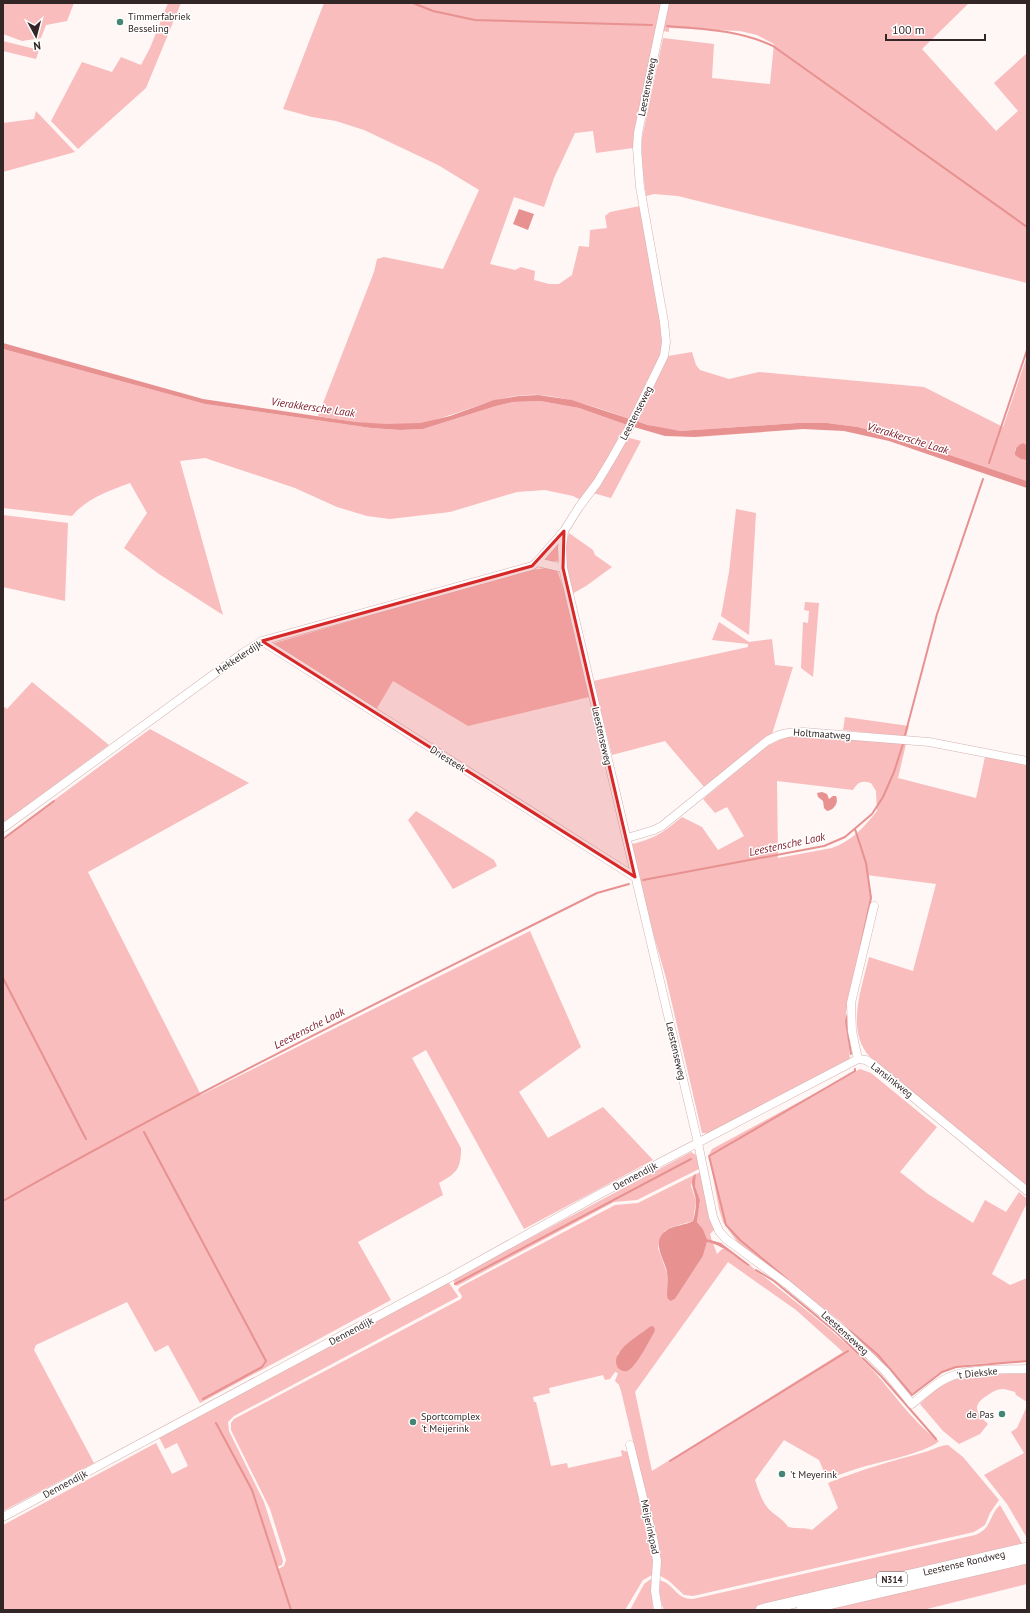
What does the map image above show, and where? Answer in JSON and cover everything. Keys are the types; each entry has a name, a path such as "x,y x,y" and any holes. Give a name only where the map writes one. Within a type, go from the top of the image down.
{"main road":[{"name":"Leestense Rondweg","path":"761,1610 1026,1553"},
{"name":"Leestense Rondweg","path":"802,1610 1026,1553"}],"street":[{"name":"Leestenseweg","path":"665,3 640,125 637,148 640,186 664,322 666,342 664,356 629,428 597,483 564,530 562,548 563,568 698,1143 713,1217 719,1231 726,1239 787,1284 844,1331 886,1372 912,1404"},
{"name":"Hekkelerdijk","path":"3,828 114,746 243,653 262,641 508,574 532,566 564,530"},
{"path":"537,562 563,568"},
{"name":"Driesteek","path":"262,641 635,877"},
{"name":"Holtmaatweg","path":"626,838 654,830 662,826 767,741 777,735 789,732 929,742 1027,761"},
{"path":"858,1059 852,1031 851,1003 874,906"},
{"name":"Lansinkweg","path":"698,1143 858,1059 866,1060 1027,1191"},
{"name":"Dennendijk","path":"3,1517 449,1278 598,1195 698,1143"},
{"name":"'t Diekske","path":"912,1404 940,1382 953,1375 967,1372 1027,1369"},
{"name":"Meijerinkpad","path":"630,1445 654,1542 657,1561 655,1591 658,1610"}],"highlighted area":[{"path":"564,531 563,568 635,877 262,641 532,566"}],"shaded area":[{"path":"3,3 74,3 67,21 46,25 41,38 22,41 3,34"},
{"path":"168,3 181,3 146,88 78,149 51,121 82,62 112,72 121,57 141,65 150,48"},
{"path":"324,3 661,3 633,148 596,153 593,131 575,133 554,178 544,207 514,197 490,264 515,270 521,267 535,271 534,280 549,284 559,284 572,275 579,246 589,247 590,230 607,228 605,216 610,212 640,206 663,335 663,350 630,419 574,401 539,395 508,397 436,419 409,425 370,424 318,416 374,272 377,259 384,257 443,269 479,190 438,165 364,130 336,121 312,117 283,109"},
{"path":"669,3 969,3 922,49 996,131 1018,111 994,83 1027,53 1027,283 678,196 654,194 646,196 642,166 642,138 663,38 714,44 712,78 770,84 774,44 757,35 740,31 669,28 669,32 663,31"},
{"path":"3,41 39,50 36,59 3,51"},
{"path":"36,111 75,152 3,172 3,123 34,119"},
{"path":"519,209 534,214 528,230 513,224"},
{"path":"3,343 203,399 356,422 386,424 420,423 450,416 494,400 538,395 572,400 648,425 680,431 797,423 827,423 858,427 908,441 1027,481 1027,488 889,441 844,431 803,429 695,437 665,436 627,425 579,408 540,401 513,402 496,406 423,429 400,430 371,428 205,404 3,349"},
{"path":"3,349 205,404 371,428 400,430 423,429 496,406 513,402 540,401 579,408 627,425 609,457 581,500 573,496 545,490 517,492 450,512 390,519 367,516 337,507 295,488 205,458 180,461 223,615 159,574 124,548 147,513 130,483 106,492 91,500 84,504 72,516 3,508"},
{"path":"692,352 696,365 700,370 729,379 759,372 924,387 1003,427 1027,356 1027,445 1023,443 1015,449 1016,455 1021,459 1027,460 1027,481 908,441 858,427 827,423 797,423 680,431 666,430 635,421 668,356"},
{"path":"626,437 641,441 611,498 593,493"},
{"path":"1023,443 1027,445 1026,460 1015,455 1015,451 1019,445"},
{"path":"736,509 756,513 749,635 721,616 729,572"},
{"path":"3,515 68,523 65,601 3,587"},
{"path":"569,533 593,550 595,555 612,567 586,586 572,594 567,571 566,556"},
{"path":"559,541 559,561 543,561"},
{"path":"547,568 557,570 564,590 589,697 468,726 393,681 376,710 268,645 523,571"},
{"path":"805,602 819,603 813,677 801,668 803,622 808,623 809,611 804,610"},
{"path":"719,622 749,642 772,639 775,665 793,667 772,734 705,788 665,741 612,755 593,681 748,647 748,644 712,640"},
{"path":"32,682 109,745 3,823 3,706 7,709"},
{"path":"845,717 909,726 906,737 843,730"},
{"path":"150,729 249,783 88,872 201,1095 530,931 581,1047 519,1092 548,1138 603,1107 653,1160 524,1229 426,1050 412,1058 461,1148 461,1155 459,1166 456,1170 439,1183 443,1195 358,1242 391,1300 200,1403 168,1345 155,1352 127,1302 36,1345 34,1350 94,1463 3,1511 3,838"},
{"path":"801,735 906,744 898,778 976,798 985,757 1027,765 1027,1186 870,1057 862,1046 858,1034 858,1008 869,957 913,971 936,884 867,875 871,902 846,1012 850,1059 708,1133 702,1133 666,978 642,895 632,844 647,840 669,827 682,817 702,827 718,850 744,836 727,807 715,813 703,799 766,747 774,742 792,736","holes":["777,781 853,790 858,783 865,782 871,783 876,791 877,811 857,833 846,842 832,848 778,858"]},
{"path":"822,792 827,794 829,799 836,796 837,801 834,808 827,811 824,808 823,801 818,797 817,793"},
{"path":"416,811 494,860 497,866 453,889 408,820"},
{"path":"860,1069 871,1073 937,1127 900,1172 928,1194 973,1223 985,1200 1006,1212 1019,1192 1027,1199 1027,1203 992,1274 1010,1285 1027,1278 1027,1362 961,1366 942,1373 915,1393 911,1393 840,1321 738,1243 723,1222 719,1209 709,1155 712,1149"},
{"path":"691,1152 698,1156 699,1169 637,1200 614,1202 457,1286 455,1285 453,1279"},
{"path":"701,1172 715,1229 710,1234 712,1241 707,1239 703,1229 697,1222 700,1200 695,1186 696,1174"},
{"path":"696,1174 695,1186 700,1200 697,1222 703,1229 707,1239 721,1243 750,1265 748,1266 724,1249 707,1242 703,1256 675,1299 671,1301 667,1296 667,1272 660,1250 659,1240 667,1230 693,1221 696,1201 692,1182 694,1175"},
{"path":"694,1175 691,1186 696,1201 693,1221 672,1227 665,1231 659,1241 658,1248 667,1273 667,1289 671,1301 675,1299 703,1256 707,1242 713,1243 717,1254 722,1249 725,1249 748,1266 750,1265 841,1339 877,1374 911,1415 939,1441 932,1446 912,1454 856,1469 827,1479 819,1460 784,1440 755,1480 761,1497 769,1510 788,1527 812,1530 838,1508 828,1483 876,1466 948,1445 963,1457 999,1500 990,1513 985,1525 974,1532 693,1596 684,1595 669,1581 659,1575 656,1538 621,1391 619,1385 615,1381 618,1373 615,1372 610,1379 605,1380 603,1375 549,1388 550,1393 533,1397 534,1402 536,1402 551,1466 567,1463 568,1468 622,1456 621,1450 628,1452 653,1559 652,1575 643,1580 625,1610 3,1610 3,1525 156,1443 172,1474 188,1466 177,1443 165,1449 159,1437 449,1283 458,1297 234,1416 228,1422 229,1431 264,1502 283,1561 282,1565 277,1567 278,1569 284,1566 286,1560 270,1509 231,1430 231,1423 234,1419 461,1299 462,1296 458,1290 460,1287 615,1205 638,1203","holes":["728,1262 796,1310 843,1352 652,1471 635,1392","649,1327 654,1333 634,1365 617,1354"]},
{"path":"653,1326 655,1329 654,1333 634,1365 627,1371 622,1371 618,1368 616,1362 617,1356 621,1350 649,1327"},
{"path":"1027,1373 1027,1402 1016,1395 1015,1392 1003,1389 991,1393 979,1402 977,1406 978,1413 988,1424 980,1434 959,1444 943,1431 920,1404 939,1387 956,1379 986,1374"},
{"path":"1027,1406 1027,1538 1007,1504 984,1475 1024,1453 1011,1432 1017,1428"},
{"path":"1000,1505 1022,1543 1020,1548 753,1610 664,1610 659,1580 668,1584 683,1597 693,1599 975,1535 985,1529 996,1509"},
{"path":"1027,1560 1027,1584 923,1610 813,1610"},
{"path":"651,1579 653,1610 630,1610 644,1584"}],"waterway":[{"path":"413,3 433,11 475,20 652,25"},
{"path":"667,26 708,29 734,33 773,46 1027,227"},
{"path":"989,463 1027,350"},
{"path":"905,735 937,614 983,479"},
{"name":"Leestensche Laak","path":"643,880 824,846 845,837 872,814 883,797 894,772 903,744"},
{"path":"3,839 54,801"},
{"path":"855,829 866,863 871,898 861,945"},
{"name":"Leestensche Laak","path":"3,1201 76,1160 372,1005 597,893 629,884"},
{"path":"3,978 86,1139"},
{"path":"848,1014 846,1021 851,1054"},
{"path":"788,1280 740,1240 726,1225 709,1156 855,1071 855,1069"},
{"path":"144,1132 266,1361 262,1367 203,1399"},
{"path":"455,1284 691,1159"},
{"path":"756,1270 774,1281 837,1333 881,1376 936,1439"},
{"path":"849,1330 878,1355 912,1395 942,1372 956,1367 1027,1361"},
{"path":"670,1461 848,1351"},
{"path":"216,1423 252,1490 291,1610"}],"place":[{"name":"Timmerfabriek Besseling","path":"120,22"},
{"name":"de Pas","path":"1002,1414"},
{"name":"Sportcomplex 't Meijerink","path":"413,1422"},
{"name":"'t Meyerink","path":"782,1474"}],"water label":[{"name":"Vierakkersche Laak","path":"313,407"},
{"name":"Vierakkersche Laak","path":"908,438"}]}
